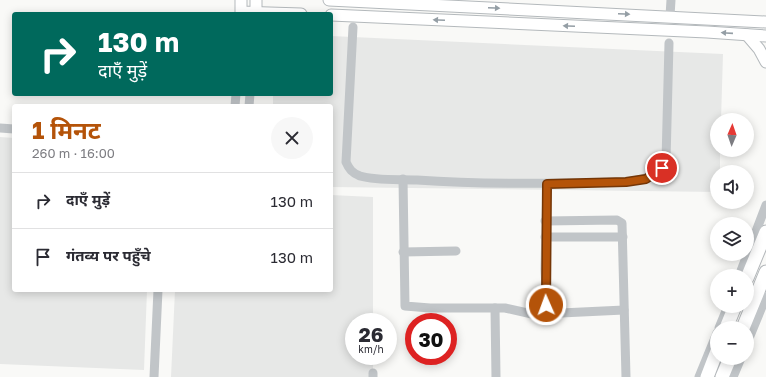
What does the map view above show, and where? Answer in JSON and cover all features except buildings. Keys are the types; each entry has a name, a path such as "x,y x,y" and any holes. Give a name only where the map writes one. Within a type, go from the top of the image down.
{"highway":[{"path":"751,269 766,232"},
{"path":"746,321 766,272"},
{"path":"747,321 766,297"},
{"path":"707,377 712,365"},
{"path":"722,377 727,365"}],"main road":[{"path":"241,0 241,12"},
{"path":"256,0 256,12"},
{"path":"329,0 766,22"},
{"path":"348,1 348,16"},
{"path":"333,15 766,36"},
{"path":"747,35 759,49 766,62"}],"street":[{"path":"670,16 672,0"},
{"path":"353,27 346,162 349,170 359,176 501,184 626,182 646,179 662,168 666,160 668,130 669,43"},
{"path":"0,128 12,129"},
{"path":"404,179 403,252 404,298 406,307 512,308 532,314 549,312 561,313 624,310"},
{"path":"547,184 545,298 547,310 549,312"},
{"path":"742,269 766,205"},
{"path":"546,221 617,220 622,223 626,377"},
{"path":"545,237 623,237"},
{"path":"403,252 456,251"},
{"path":"154,377 158,292"},
{"path":"754,326 766,297"},
{"path":"495,308 496,377"},
{"path":"699,377 710,350"},
{"path":"733,377 738,365"}],"shaded area":[{"path":"333,36 723,54 721,113 710,113 710,157 720,157 720,165 710,165 710,192 333,187 333,104 273,104 273,96 333,96"},
{"path":"0,137 12,138 12,292 147,292 144,370 0,364"},
{"path":"333,195 373,197 373,313 345,313 345,365 373,365 373,377 171,377 175,292 333,292"}],"route":[{"path":"546,305 545,269 547,184 626,182 646,179 656,174 662,168"}]}
